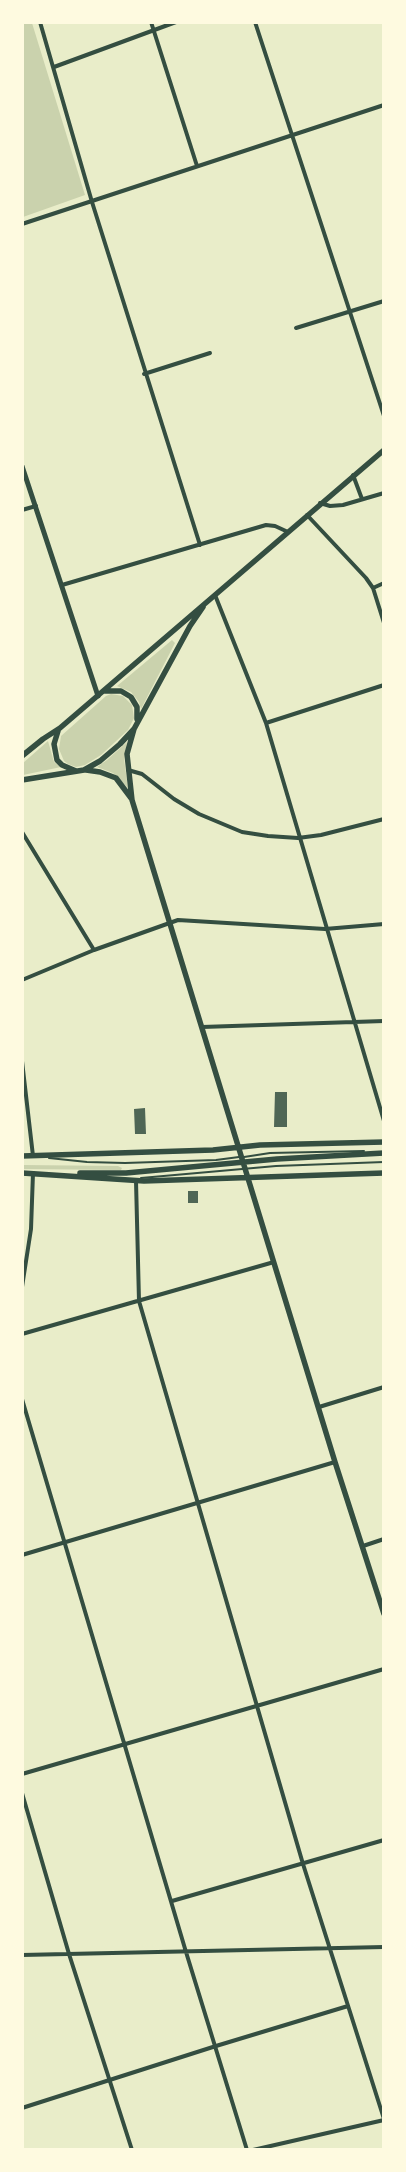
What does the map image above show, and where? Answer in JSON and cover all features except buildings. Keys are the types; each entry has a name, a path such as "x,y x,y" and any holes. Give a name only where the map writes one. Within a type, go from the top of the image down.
{"main road":[{"path":"22,756 42,739 60,728 384,450"},
{"path":"22,466 100,694"},
{"path":"22,780 81,770 100,761 135,726 190,626 214,594"},
{"path":"100,694 110,690 121,691 130,697 137,707 135,726 127,754 132,800 335,1462 384,1614"},
{"path":"60,728 54,744 56,757 62,765 100,772 116,778 132,800"},
{"path":"22,1156 384,1142"},
{"path":"22,1173 126,1173 277,1159 384,1152"},
{"path":"33,1173 136,1181 249,1179 384,1173"}],"street":[{"path":"40,22 144,374 200,545"},
{"path":"151,22 197,166"},
{"path":"54,67 176,22"},
{"path":"255,22 384,416"},
{"path":"22,224 384,105"},
{"path":"296,328 384,301"},
{"path":"144,374 210,353"},
{"path":"353,475 362,499"},
{"path":"320,504 330,506 384,492"},
{"path":"22,510 36,506"},
{"path":"307,515 366,578 373,588 384,624"},
{"path":"62,585 266,525 275,526 288,532"},
{"path":"373,588 384,583"},
{"path":"214,594 266,723 298,838 384,1121"},
{"path":"266,723 384,685"},
{"path":"128,770 142,774 174,799 220,824 242,832 298,838 348,829 384,818"},
{"path":"22,832 94,950"},
{"path":"22,980 94,950 170,922 184,920 325,929 384,924"},
{"path":"202,1027 384,1021"},
{"path":"22,1061 33,1156"},
{"path":"22,1287 31,1228 33,1173"},
{"path":"136,1181 139,1301 303,1864 384,2120 252,2150"},
{"path":"22,1334 274,1262"},
{"path":"319,1407 384,1387"},
{"path":"22,1399 186,1952 248,2150"},
{"path":"22,1555 335,1462"},
{"path":"362,1546 384,1539"},
{"path":"22,1774 384,1669"},
{"path":"22,1793 68,1954 132,2150"},
{"path":"172,1902 384,1840"},
{"path":"22,1955 384,1947"},
{"path":"22,2108 348,2006"}],"lane":[{"path":"33,1156 87,1162 125,1163 216,1160 244,1163 384,1162"},
{"path":"126,1180 244,1163"}],"green space":[{"path":"22,23 32,23 85,195 23,217"},
{"path":"172,640 175,643 141,709 139,702 131,692 117,686"},
{"path":"111,694 123,696 132,705 134,718 128,730 101,755 85,765 76,767 68,764 64,761 59,749 61,736 106,696"},
{"path":"48,741 54,762 61,767 23,775 23,763"},
{"path":"127,742 124,759 128,788 113,773 97,767"},
{"path":"22,1165 118,1166 122,1168 121,1170 23,1169"}]}
